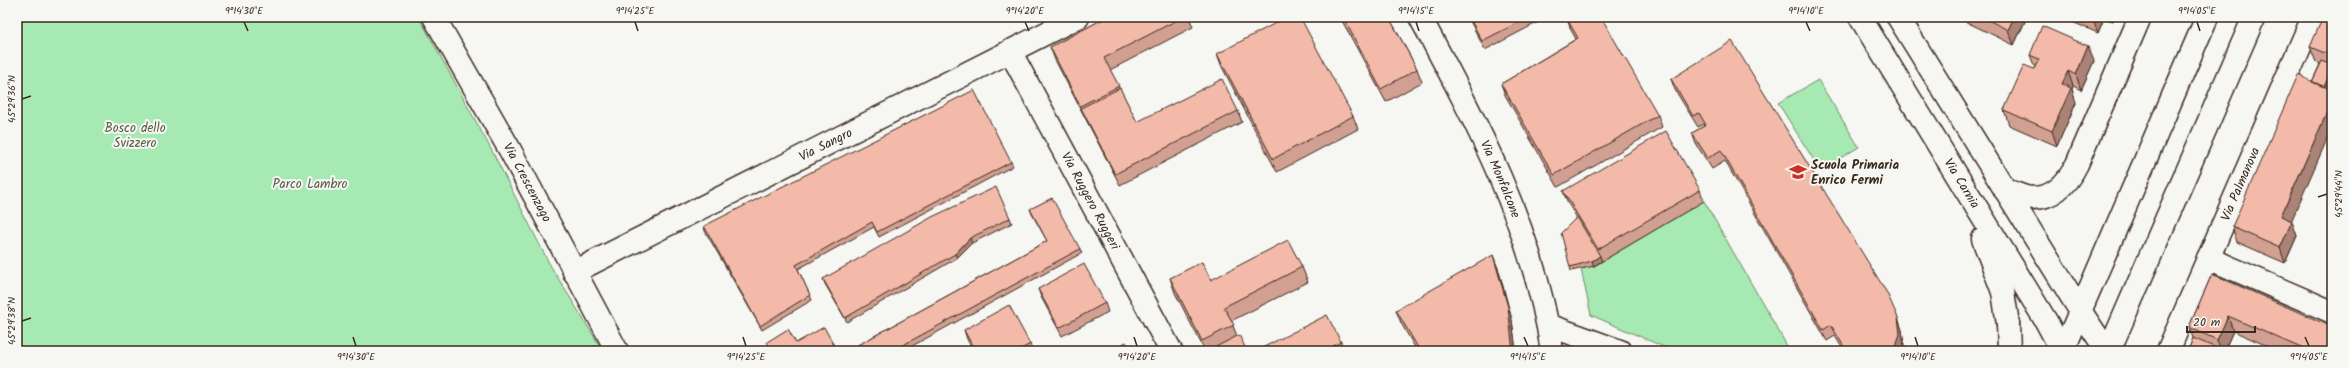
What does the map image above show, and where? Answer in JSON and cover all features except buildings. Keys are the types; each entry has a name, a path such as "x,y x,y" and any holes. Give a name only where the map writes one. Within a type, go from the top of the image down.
{"main road":[{"name":"Via Crescenzago","path":"434,17 510,150 617,351"},
{"name":"Via Sangro","path":"574,272 1078,17"},
{"name":"Via Monfalcone","path":"1420,17 1476,122 1500,175 1529,253 1548,325 1552,351"},
{"name":"Via Carnia","path":"1860,17 2062,351"},
{"path":"1898,17 2080,312 2108,351"},
{"path":"2005,190 2026,197 2046,197 2058,190 2066,182 2077,164 2140,17"},
{"path":"2062,351 2207,17"},
{"path":"2108,351 2254,17"},
{"name":"Via Palmanova","path":"2168,351 2313,17"},
{"name":"Via Ruggero Ruggeri","path":"1010,51 1171,351"},
{"path":"1962,184 1998,278 2008,324 2009,351"},
{"path":"2208,258 2332,312"},
{"path":"2000,351 2008,324"},
{"path":"1548,325 1620,351"}],"green space":[{"name":"Parco Lambro","path":"17,17 419,17 492,151 550,265 603,351 17,351"},
{"path":"1818,80 1859,147 1820,170 1778,103"},
{"path":"1704,201 1790,351 1673,351 1591,315 1581,269 1594,266"}],"place":[{"name":"Scuola Primaria Enrico Fermi","path":"1798,172"}],"park label":[{"name":"Bosco dello Svizzero","path":"135,136"}]}
